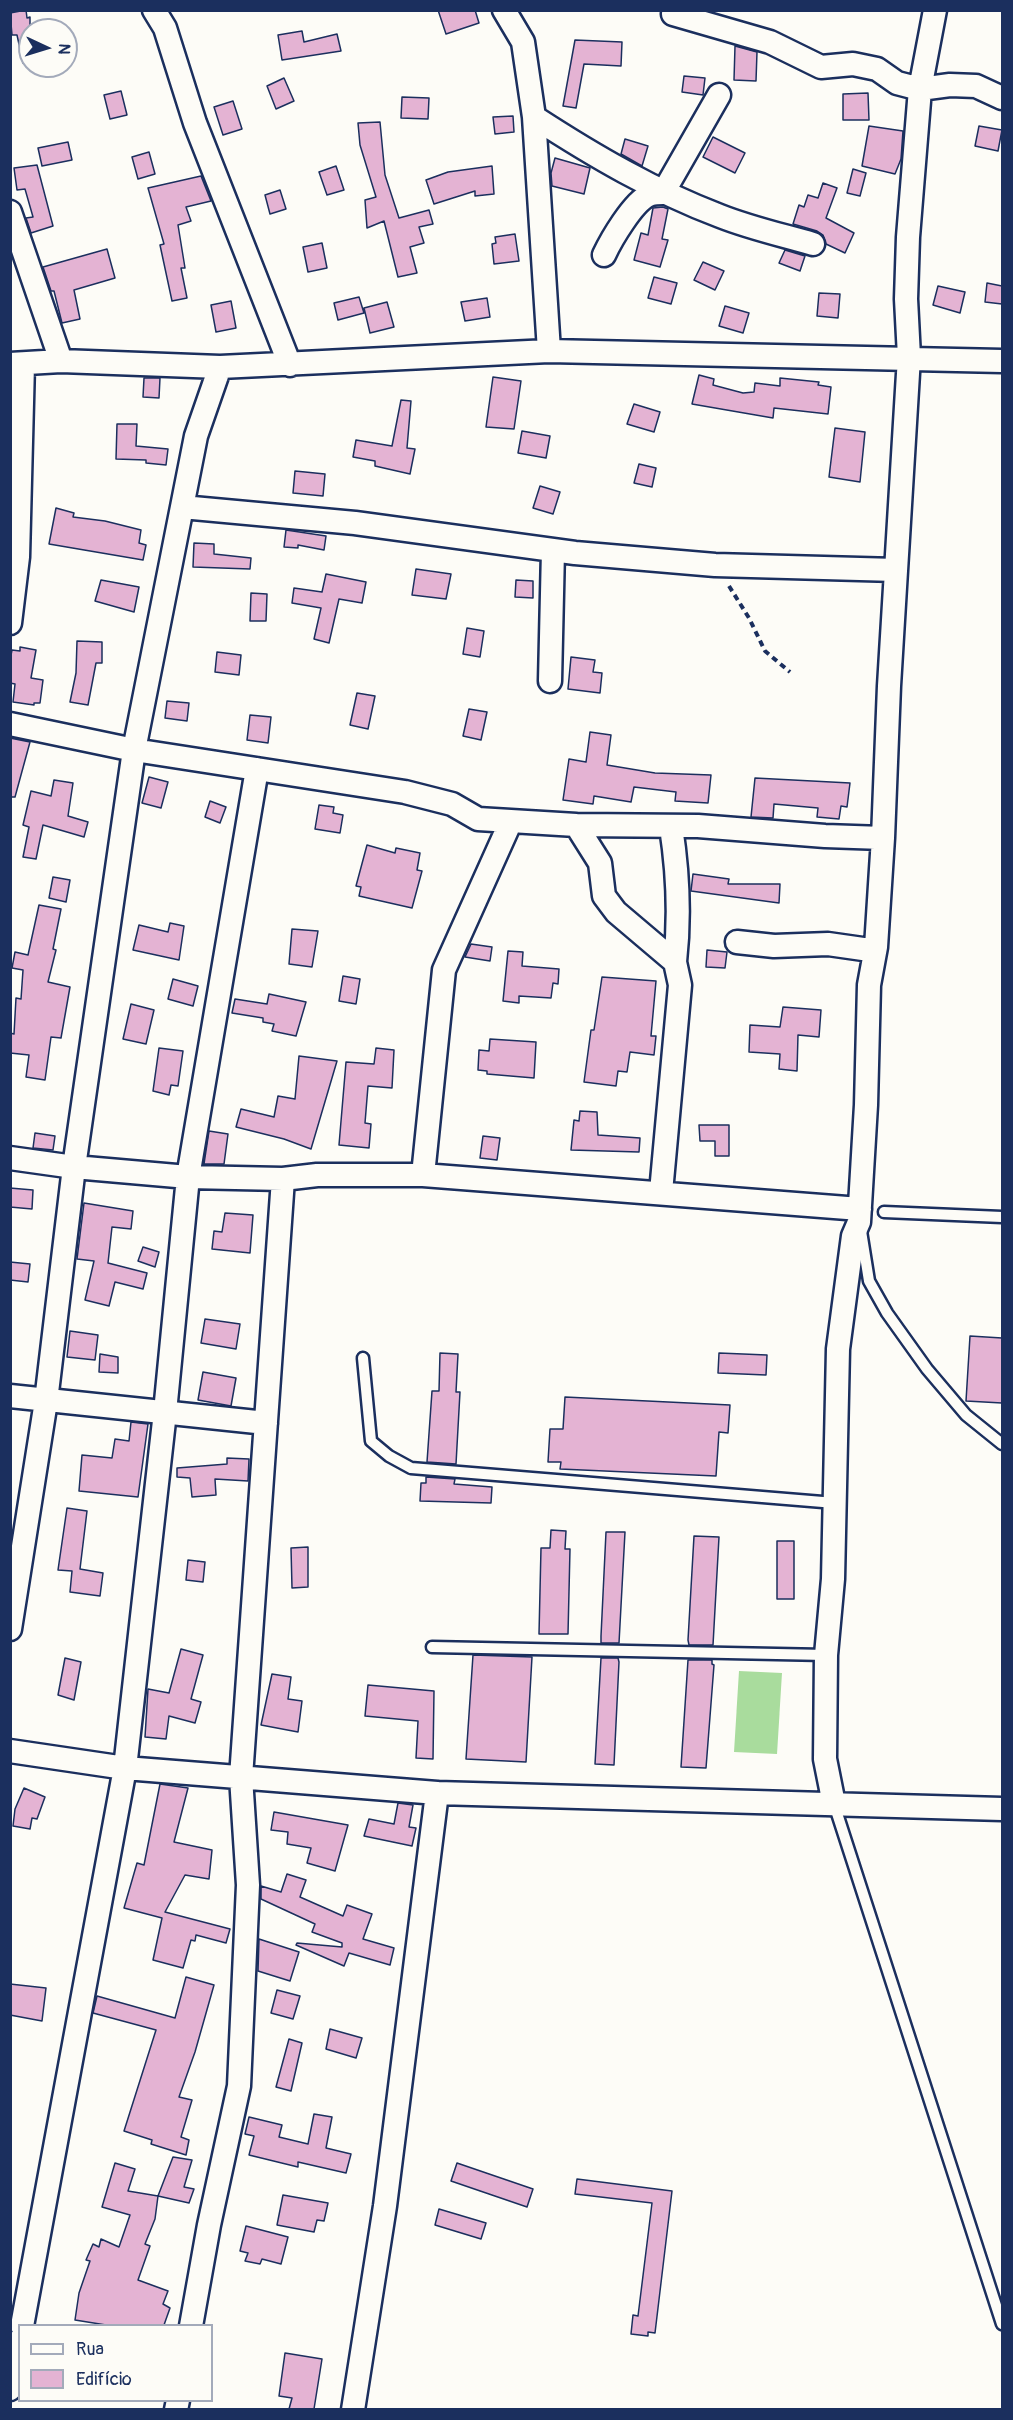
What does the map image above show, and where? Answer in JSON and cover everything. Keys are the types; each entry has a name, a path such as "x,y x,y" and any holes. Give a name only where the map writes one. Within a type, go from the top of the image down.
{"street":[{"path":"154,10 165,28 195,123 290,365"},
{"path":"504,10 523,42 534,117 549,351"},
{"path":"834,1804 825,1759 826,1655 833,1579 838,1349 853,1236 860,1216 869,986 876,947 883,838 909,357 906,299 908,237 920,89 935,10"},
{"path":"673,14 770,42 821,67 853,64 877,69 897,83 920,89 950,85 976,86 1002,98"},
{"path":"663,193 719,95"},
{"path":"534,117 600,160 663,193 722,217 813,244"},
{"path":"604,255 610,242 637,206 649,195 663,193"},
{"path":"10,212 61,361"},
{"path":"10,623 14,557 17,364 61,361 220,368 549,351 909,357 1002,361"},
{"path":"10,1629 46,1401 74,1167 134,750 196,436 220,368"},
{"path":"183,507 355,523 553,550 721,566 896,570"},
{"path":"550,681 553,550"},
{"path":"10,724 134,750 405,792 452,804 478,819 576,825 733,827 825,836 883,838"},
{"path":"22,2324 125,1767 165,1412 188,1177 257,769"},
{"path":"423,1175 444,970 511,821"},
{"path":"576,825 600,863 604,896 616,912 675,962"},
{"path":"661,1192 680,985 675,962 678,920 676,860 671,827"},
{"path":"737,942 774,946 828,944 870,950 876,947"},
{"path":"10,1158 74,1167 188,1177 283,1179 317,1175 423,1175 661,1192 860,1216"},
{"path":"191,2324 208,2225 239,2086 248,1885 241,1777 283,1179"},
{"path":"10,1396 266,1423"},
{"path":"10,1751 125,1767 437,1793 1002,1809"},
{"path":"353,2409 385,2206 437,1793"},
{"path":"10,2389 18,2350"}],"lane":[{"path":"884,1212 1002,1217"},
{"path":"860,1216 869,1281 887,1313 927,1369 966,1415 1002,1444"},
{"path":"363,1358 371,1441 389,1456 411,1468 835,1503"},
{"path":"432,1647 826,1655"},
{"path":"834,1804 1002,2324"}],"path":[{"path":"721,566 728,585 749,618 765,651 790,672"}],"green space":[{"path":"739,1671 782,1673 777,1754 734,1752"}],"building":[{"path":"26,10 27,18 18,18 18,40 17,35 12,35 10,13"},
{"path":"438,10 475,10 479,23 446,34"},
{"path":"302,31 304,42 337,34 341,51 282,60 278,35"},
{"path":"575,40 622,42 621,66 584,64 576,108 563,106"},
{"path":"735,46 757,52 756,81 734,80"},
{"path":"684,76 705,78 703,95 682,92"},
{"path":"284,78 294,101 276,109 267,86"},
{"path":"121,91 127,115 110,119 104,95"},
{"path":"868,93 869,120 843,120 843,94"},
{"path":"402,97 429,98 428,119 401,118"},
{"path":"233,101 242,129 223,135 214,107"},
{"path":"513,116 514,132 495,134 493,117"},
{"path":"380,122 385,175 399,218 429,210 433,224 419,227 424,243 410,247 417,273 398,277 384,221 367,228 365,200 376,197 360,145 358,123"},
{"path":"869,126 903,131 901,159 895,174 862,166"},
{"path":"979,126 1002,130 998,151 975,146"},
{"path":"713,137 745,153 735,173 703,157"},
{"path":"625,139 648,146 642,166 621,154"},
{"path":"68,142 72,160 42,166 38,148"},
{"path":"149,152 155,174 138,179 132,157"},
{"path":"555,158 590,168 584,194 552,186 551,173"},
{"path":"37,165 53,226 31,233 26,218 33,217 25,189 17,190 14,168"},
{"path":"336,166 344,190 327,195 319,172"},
{"path":"492,166 494,194 475,196 475,191 434,204 426,180 448,172"},
{"path":"853,169 866,173 860,196 847,193"},
{"path":"201,176 211,201 186,207 191,221 178,225 185,268 181,268 187,298 172,301 160,245 164,244 148,188"},
{"path":"823,183 837,188 826,218 854,233 845,253 826,244 823,235 817,231 793,224 799,205 804,207 808,195 818,198"},
{"path":"280,190 286,209 270,214 265,195"},
{"path":"653,208 668,209 662,239 668,240 660,267 634,260 641,233 648,235"},
{"path":"515,234 519,261 494,264 492,244 496,243 495,237"},
{"path":"322,243 327,268 308,272 303,247"},
{"path":"107,249 115,278 74,290 80,319 62,323 54,291 51,291 43,267"},
{"path":"785,250 805,256 800,271 779,263"},
{"path":"703,262 724,271 715,290 694,280"},
{"path":"654,277 677,283 671,304 648,298"},
{"path":"987,283 1002,286 1002,304 985,302"},
{"path":"938,286 965,292 960,313 933,305"},
{"path":"819,293 840,294 838,318 817,316"},
{"path":"359,297 364,313 338,320 334,303"},
{"path":"487,298 490,317 465,321 461,302"},
{"path":"231,301 236,328 216,332 211,305"},
{"path":"387,302 394,327 370,333 364,308"},
{"path":"725,306 749,313 743,333 719,326"},
{"path":"699,375 714,379 713,385 743,393 754,392 755,383 780,386 780,378 819,382 818,385 831,387 828,414 774,408 773,418 692,404"},
{"path":"493,377 521,381 514,429 486,427"},
{"path":"144,378 160,378 159,398 143,397"},
{"path":"401,400 411,401 407,448 415,449 410,474 375,466 375,461 353,457 356,440 392,446"},
{"path":"634,404 660,412 654,432 627,424"},
{"path":"117,424 137,424 136,446 168,449 166,465 146,463 146,460 116,459"},
{"path":"835,428 865,432 860,482 829,477"},
{"path":"522,431 550,436 546,458 518,453"},
{"path":"639,464 656,468 652,487 634,483"},
{"path":"295,471 325,474 323,496 293,493"},
{"path":"540,486 560,492 553,514 533,508"},
{"path":"56,508 74,513 73,517 105,521 141,530 139,543 146,545 143,560 49,544"},
{"path":"286,530 326,536 324,550 298,545 298,548 284,547"},
{"path":"194,543 214,544 214,554 251,558 250,569 193,567"},
{"path":"416,569 451,574 446,599 412,595"},
{"path":"326,574 366,582 362,603 339,599 329,643 314,639 321,608 292,603 294,588 322,592"},
{"path":"101,580 139,587 134,612 95,601"},
{"path":"516,580 533,581 533,598 515,597"},
{"path":"251,593 267,594 266,621 250,621"},
{"path":"467,628 484,631 480,657 463,654"},
{"path":"77,641 102,642 102,663 96,663 88,705 70,702 76,673"},
{"path":"20,647 36,650 31,678 43,680 40,703 34,703 34,705 13,702 15,684 10,683 10,660 12,650 20,651"},
{"path":"217,652 241,655 239,675 215,672"},
{"path":"571,657 595,660 593,672 602,673 600,693 568,689"},
{"path":"357,693 375,696 368,729 350,725"},
{"path":"167,701 189,703 187,721 165,718"},
{"path":"469,709 487,712 481,740 463,736"},
{"path":"250,715 271,717 268,743 247,740"},
{"path":"590,732 611,735 607,765 655,773 711,775 708,803 675,801 676,792 634,787 631,802 594,796 593,804 563,800 569,759 586,762"},
{"path":"10,738 30,742 15,797 10,797"},
{"path":"149,777 168,782 161,808 142,803"},
{"path":"755,778 850,783 847,807 841,806 839,819 817,817 818,808 774,804 773,818 751,817"},
{"path":"54,780 73,783 68,816 88,822 84,837 43,825 36,859 23,857 29,827 23,825 31,791 51,796"},
{"path":"210,801 226,807 220,823 205,817"},
{"path":"319,805 334,807 333,813 343,815 340,833 315,829"},
{"path":"367,845 395,853 396,848 420,853 417,870 422,871 412,908 359,896 361,887 356,886"},
{"path":"693,874 729,879 728,884 780,884 779,903 691,891"},
{"path":"53,877 70,880 66,902 49,898"},
{"path":"39,905 61,909 53,949 56,950 48,982 70,987 61,1038 51,1037 45,1080 26,1077 29,1055 10,1053 10,1033 14,1034 16,998 21,999 23,970 12,968 15,952 28,955"},
{"path":"170,923 184,926 179,960 133,950 139,925 168,932"},
{"path":"292,929 318,931 312,967 289,964"},
{"path":"471,944 492,947 490,961 465,957"},
{"path":"707,950 727,952 725,968 706,967"},
{"path":"508,951 523,952 522,966 559,969 558,984 553,983 551,998 519,996 519,1003 503,1001"},
{"path":"343,976 360,979 356,1004 339,1001"},
{"path":"602,977 656,981 651,1036 656,1036 654,1055 630,1052 627,1072 618,1071 616,1086 584,1082 591,1030 594,1030"},
{"path":"173,979 198,986 193,1006 168,999"},
{"path":"269,994 306,1002 296,1036 272,1031 274,1024 263,1022 263,1018 232,1013 235,999 267,1004"},
{"path":"131,1004 154,1010 146,1044 123,1039"},
{"path":"783,1007 821,1010 819,1037 798,1035 797,1071 779,1069 780,1054 749,1052 750,1025 780,1027"},
{"path":"490,1039 536,1042 534,1078 487,1074 487,1071 478,1070 479,1050 489,1051"},
{"path":"159,1048 183,1051 178,1086 171,1085 169,1095 153,1091"},
{"path":"376,1048 394,1050 392,1088 368,1086 365,1123 371,1124 369,1148 339,1145 346,1062 374,1064"},
{"path":"299,1056 337,1061 311,1149 284,1139 236,1127 241,1109 274,1117 278,1096 295,1099"},
{"path":"580,1111 597,1112 598,1135 640,1138 639,1152 571,1150 574,1120 579,1121"},
{"path":"699,1125 729,1125 729,1156 715,1156 715,1141 700,1141"},
{"path":"209,1131 228,1134 224,1164 204,1164"},
{"path":"35,1133 55,1136 53,1150 33,1148"},
{"path":"483,1136 500,1138 497,1160 480,1158"},
{"path":"10,1188 33,1190 32,1209 10,1207"},
{"path":"84,1203 133,1211 131,1229 112,1227 108,1263 147,1273 143,1289 115,1282 109,1306 85,1300 94,1261 77,1259"},
{"path":"225,1213 253,1215 250,1253 212,1249 214,1231 222,1232"},
{"path":"143,1247 159,1252 155,1267 138,1261"},
{"path":"10,1262 30,1264 28,1282 10,1280"},
{"path":"205,1319 240,1324 236,1349 201,1343"},
{"path":"70,1331 98,1335 95,1360 67,1357"},
{"path":"970,1336 1002,1338 1002,1403 966,1401"},
{"path":"440,1353 458,1354 456,1392 460,1392 456,1464 427,1462 432,1391 439,1391"},
{"path":"719,1353 767,1355 766,1375 718,1373"},
{"path":"100,1354 118,1357 118,1373 99,1372"},
{"path":"203,1372 236,1378 231,1406 198,1400"},
{"path":"565,1397 730,1405 728,1433 719,1432 716,1476 560,1469 561,1462 548,1462 550,1429 563,1429"},
{"path":"131,1422 148,1424 138,1497 79,1491 82,1455 112,1458 115,1439 129,1441"},
{"path":"227,1458 249,1459 248,1481 215,1479 216,1495 192,1497 190,1478 177,1477 177,1468 227,1464"},
{"path":"426,1477 455,1479 454,1484 492,1487 491,1503 420,1501 421,1483 426,1483"},
{"path":"67,1508 87,1511 80,1569 103,1573 100,1596 70,1592 72,1571 58,1570"},
{"path":"551,1530 566,1531 565,1549 570,1549 568,1634 539,1634 541,1548 550,1548"},
{"path":"606,1532 625,1532 619,1643 601,1643"},
{"path":"694,1536 719,1537 713,1645 689,1645 688,1640"},
{"path":"777,1541 794,1541 794,1599 777,1599"},
{"path":"308,1547 308,1587 292,1588 291,1548"},
{"path":"188,1560 205,1562 203,1582 186,1580"},
{"path":"181,1649 203,1655 191,1699 201,1702 195,1723 169,1716 166,1739 145,1737 148,1689 169,1693"},
{"path":"473,1655 532,1657 526,1762 466,1759"},
{"path":"65,1658 81,1662 74,1700 58,1695"},
{"path":"601,1658 618,1658 619,1662 614,1765 595,1764"},
{"path":"688,1660 712,1660 714,1665 706,1768 681,1767"},
{"path":"272,1674 291,1677 288,1699 302,1701 298,1732 261,1725"},
{"path":"368,1685 434,1691 433,1759 416,1758 418,1721 365,1716"},
{"path":"160,1784 188,1788 174,1842 212,1850 209,1879 185,1875 165,1912 230,1929 226,1943 196,1935 195,1941 191,1940 183,1968 153,1960 162,1918 124,1908 137,1863 144,1865"},
{"path":"24,1788 45,1797 37,1819 32,1818 30,1829 13,1826 15,1809"},
{"path":"398,1803 413,1805 409,1827 416,1828 412,1846 364,1836 369,1819 394,1824"},
{"path":"274,1812 348,1825 335,1871 307,1863 311,1848 287,1844 288,1832 271,1830"},
{"path":"287,1874 306,1880 300,1897 343,1916 347,1905 372,1914 363,1939 394,1948 390,1965 349,1953 344,1966 296,1945 297,1943 342,1947 342,1943 312,1932 315,1924 261,1899 261,1886 281,1892"},
{"path":"259,1939 299,1952 290,1981 258,1971"},
{"path":"186,1977 214,1985 195,2052 179,2097 192,2100 181,2137 189,2140 186,2155 151,2144 152,2140 124,2131 156,2030 93,2013 97,1996 175,2018"},
{"path":"10,1984 46,1988 42,2021 10,2015"},
{"path":"277,1990 300,1996 293,2019 271,2013"},
{"path":"330,2029 362,2038 356,2058 326,2049"},
{"path":"289,2039 302,2043 291,2091 276,2087"},
{"path":"314,2114 332,2117 326,2148 351,2154 346,2173 298,2162 298,2167 249,2155 254,2136 245,2134 249,2117 282,2125 279,2137 308,2144"},
{"path":"173,2157 192,2160 184,2187 194,2189 189,2203 158,2196"},
{"path":"115,2163 135,2169 128,2191 158,2196 155,2219 145,2244 150,2246 138,2280 168,2291 163,2304 170,2308 164,2324 100,2324 75,2320 79,2293 90,2261 86,2260 93,2244 99,2247 101,2239 119,2247 130,2215 102,2207"},
{"path":"457,2163 533,2189 527,2207 451,2181"},
{"path":"577,2179 672,2191 655,2333 648,2332 648,2336 631,2334 633,2315 638,2316 652,2203 575,2194"},
{"path":"283,2195 328,2203 324,2221 317,2220 314,2232 277,2225"},
{"path":"439,2209 486,2223 481,2239 435,2225"},
{"path":"246,2226 288,2237 281,2264 262,2259 260,2264 245,2261 248,2253 240,2251"},
{"path":"285,2353 322,2359 314,2409 289,2409 292,2398 279,2396"}]}
